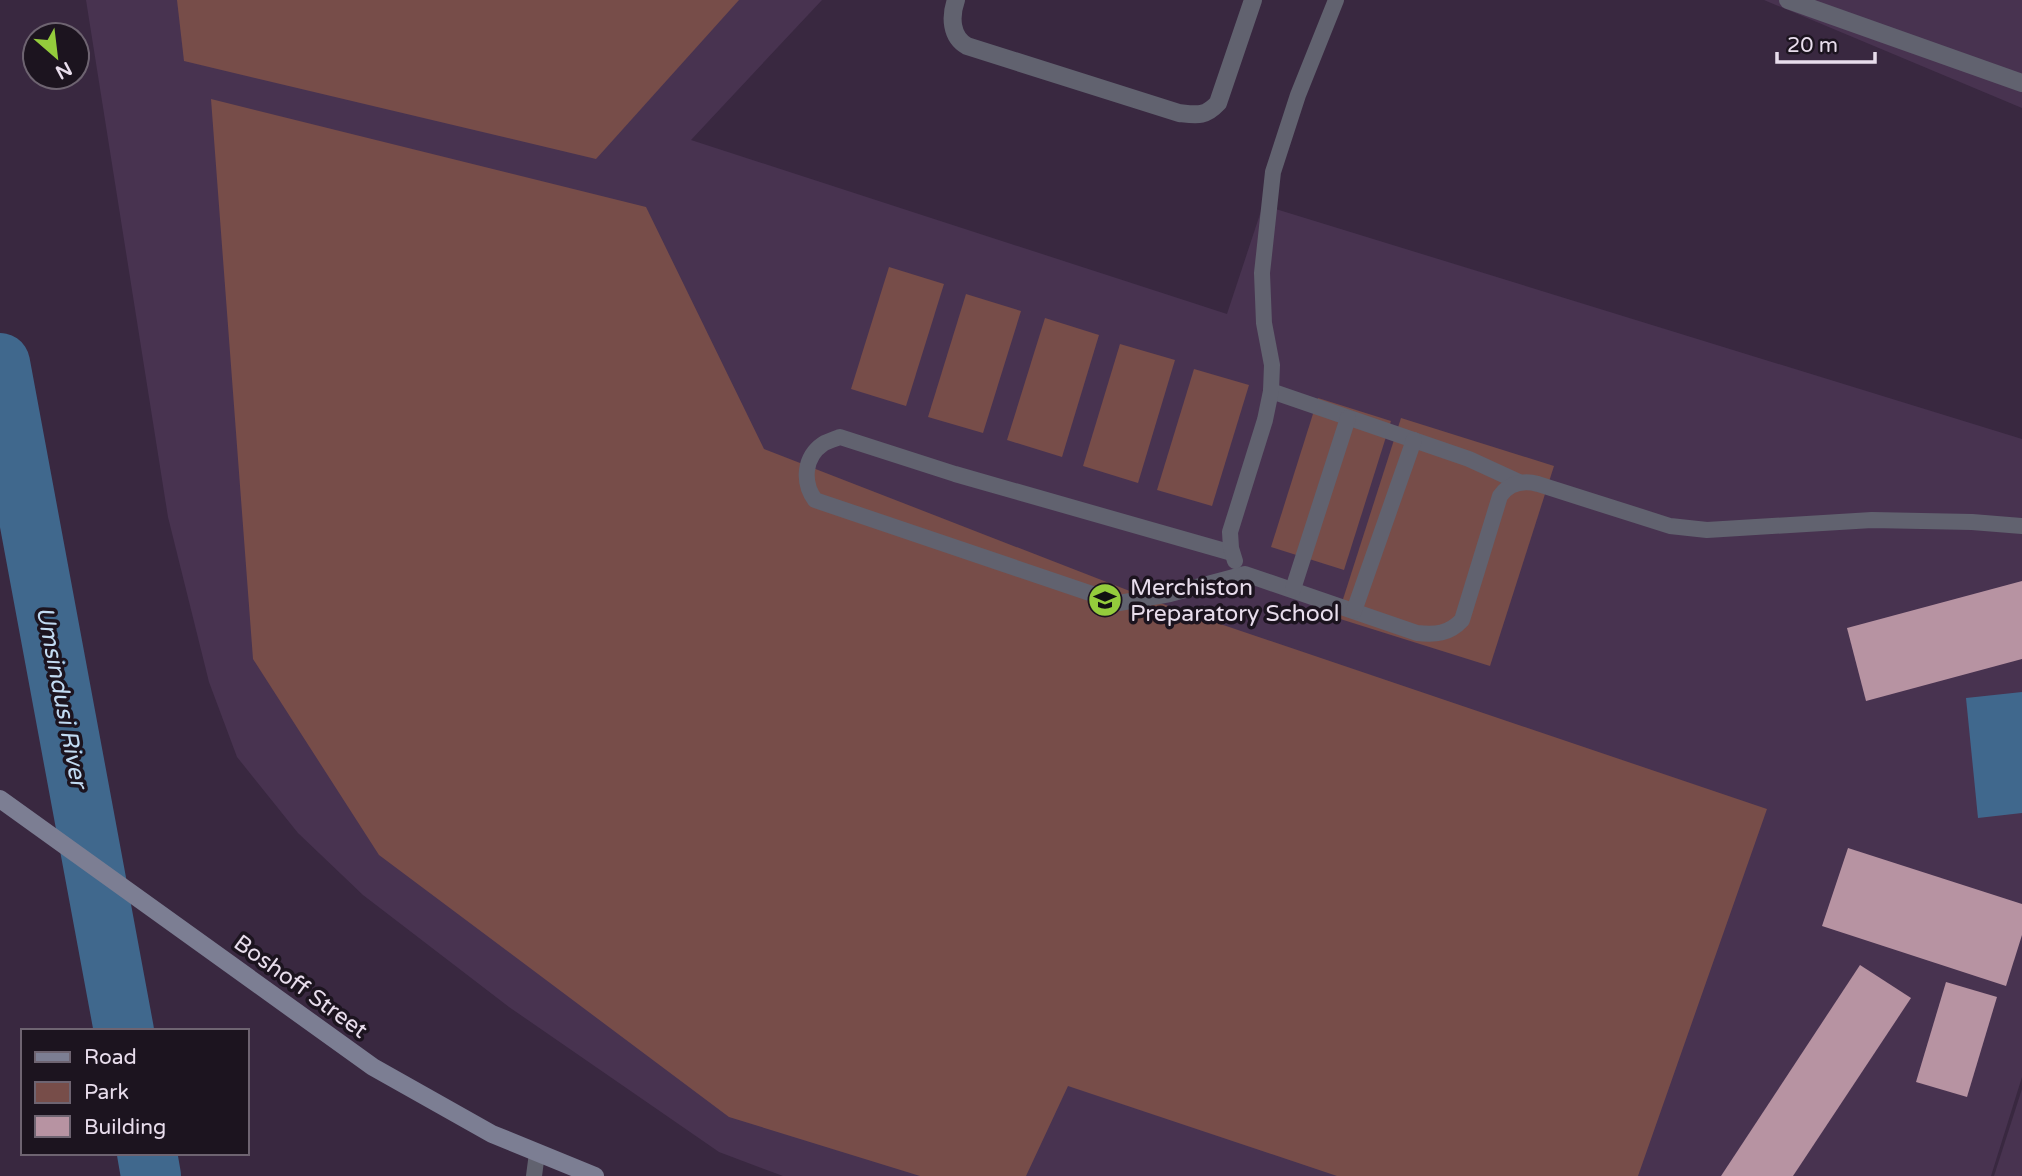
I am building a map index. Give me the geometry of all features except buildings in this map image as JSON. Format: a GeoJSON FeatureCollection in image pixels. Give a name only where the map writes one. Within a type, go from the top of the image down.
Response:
{"type":"FeatureCollection","features":[{"type":"Feature","properties":{"kind":"main road","name":"Boshoff Street"},"geometry":{"type":"LineString","coordinates":[[0,799],[373,1067],[492,1134],[595,1176]]}},
{"type":"Feature","properties":{"kind":"street"},"geometry":{"type":"LineString","coordinates":[[956,0],[954,32],[959,42],[967,46],[1179,113],[1198,115],[1210,112],[1218,103],[1253,0]]}},
{"type":"Feature","properties":{"kind":"street"},"geometry":{"type":"LineString","coordinates":[[1788,0],[2022,83]]}},
{"type":"Feature","properties":{"kind":"lane"},"geometry":{"type":"LineString","coordinates":[[1245,574],[1231,553],[1230,532],[1265,420],[1271,391],[1272,365],[1264,323],[1262,273],[1273,172],[1298,95],[1336,0]]}},
{"type":"Feature","properties":{"kind":"lane"},"geometry":{"type":"LineString","coordinates":[[1271,391],[1468,459],[1519,482],[1538,484],[1670,526],[1707,530],[1872,520],[2022,526]]}},
{"type":"Feature","properties":{"kind":"lane"},"geometry":{"type":"LineString","coordinates":[[1293,589],[1348,418]]}},
{"type":"Feature","properties":{"kind":"lane"},"geometry":{"type":"LineString","coordinates":[[1231,553],[954,474],[840,437],[823,444],[811,457],[805,479],[815,500],[1119,603],[1170,594],[1245,574],[1417,633],[1431,635],[1455,627],[1462,620],[1500,496],[1505,489],[1519,482]]}},
{"type":"Feature","properties":{"kind":"lane"},"geometry":{"type":"LineString","coordinates":[[1354,611],[1414,440]]}},
{"type":"Feature","properties":{"kind":"lane"},"geometry":{"type":"LineString","coordinates":[[534,1176],[537,1153]]}},
{"type":"Feature","properties":{"kind":"shaded area","name":"Merchiston Preparatory School"},"geometry":{"type":"Polygon","coordinates":[[[86,0],[822,0],[691,140],[1227,314],[1263,205],[2022,439],[2022,1077],[1991,1176],[783,1176],[719,1152],[509,1007],[363,895],[298,833],[237,757],[209,682],[168,517],[86,0]]]}},
{"type":"Feature","properties":{"kind":"shaded area"},"geometry":{"type":"Polygon","coordinates":[[[1764,0],[2022,0],[2022,108],[1764,0]]]}},
{"type":"Feature","properties":{"kind":"shaded area"},"geometry":{"type":"Polygon","coordinates":[[[2022,1089],[2022,1176],[1994,1176],[2022,1089]]]}},
{"type":"Feature","properties":{"kind":"green space"},"geometry":{"type":"Polygon","coordinates":[[[177,0],[739,0],[596,159],[184,61],[177,0]]]}},
{"type":"Feature","properties":{"kind":"green space"},"geometry":{"type":"Polygon","coordinates":[[[211,99],[646,207],[764,449],[1176,609],[1767,809],[1638,1176],[1337,1176],[1068,1086],[1026,1176],[920,1176],[729,1117],[379,855],[253,659],[211,99]]]}},
{"type":"Feature","properties":{"kind":"green space"},"geometry":{"type":"Polygon","coordinates":[[[889,267],[944,284],[906,406],[851,389],[889,267]]]}},
{"type":"Feature","properties":{"kind":"green space"},"geometry":{"type":"Polygon","coordinates":[[[966,294],[1021,311],[983,433],[928,417],[966,294]]]}},
{"type":"Feature","properties":{"kind":"green space"},"geometry":{"type":"Polygon","coordinates":[[[1045,318],[1099,335],[1062,457],[1007,440],[1045,318]]]}},
{"type":"Feature","properties":{"kind":"green space"},"geometry":{"type":"Polygon","coordinates":[[[1120,344],[1175,360],[1138,483],[1083,466],[1120,344]]]}},
{"type":"Feature","properties":{"kind":"green space"},"geometry":{"type":"Polygon","coordinates":[[[1194,369],[1249,385],[1212,506],[1157,490],[1194,369]]]}},
{"type":"Feature","properties":{"kind":"green space"},"geometry":{"type":"Polygon","coordinates":[[[1318,398],[1391,421],[1344,570],[1271,547],[1318,398]]]}},
{"type":"Feature","properties":{"kind":"green space"},"geometry":{"type":"Polygon","coordinates":[[[1401,418],[1554,466],[1490,666],[1337,618],[1401,418]]]}},
{"type":"Feature","properties":{"kind":"water"},"geometry":{"type":"Polygon","coordinates":[[[2022,692],[2022,813],[1978,818],[1966,698],[2022,692]]]}},
{"type":"Feature","properties":{"kind":"waterway","name":"Umsindusi River"},"geometry":{"type":"LineString","coordinates":[[0,363],[124,1029]]}},
{"type":"Feature","properties":{"kind":"waterway","name":"Umsindusi River"},"geometry":{"type":"LineString","coordinates":[[147,1155],[151,1176]]}},
{"type":"Feature","properties":{"kind":"place","name":"Merchiston Preparatory School"},"geometry":{"type":"Point","coordinates":[1105,600]}}]}
